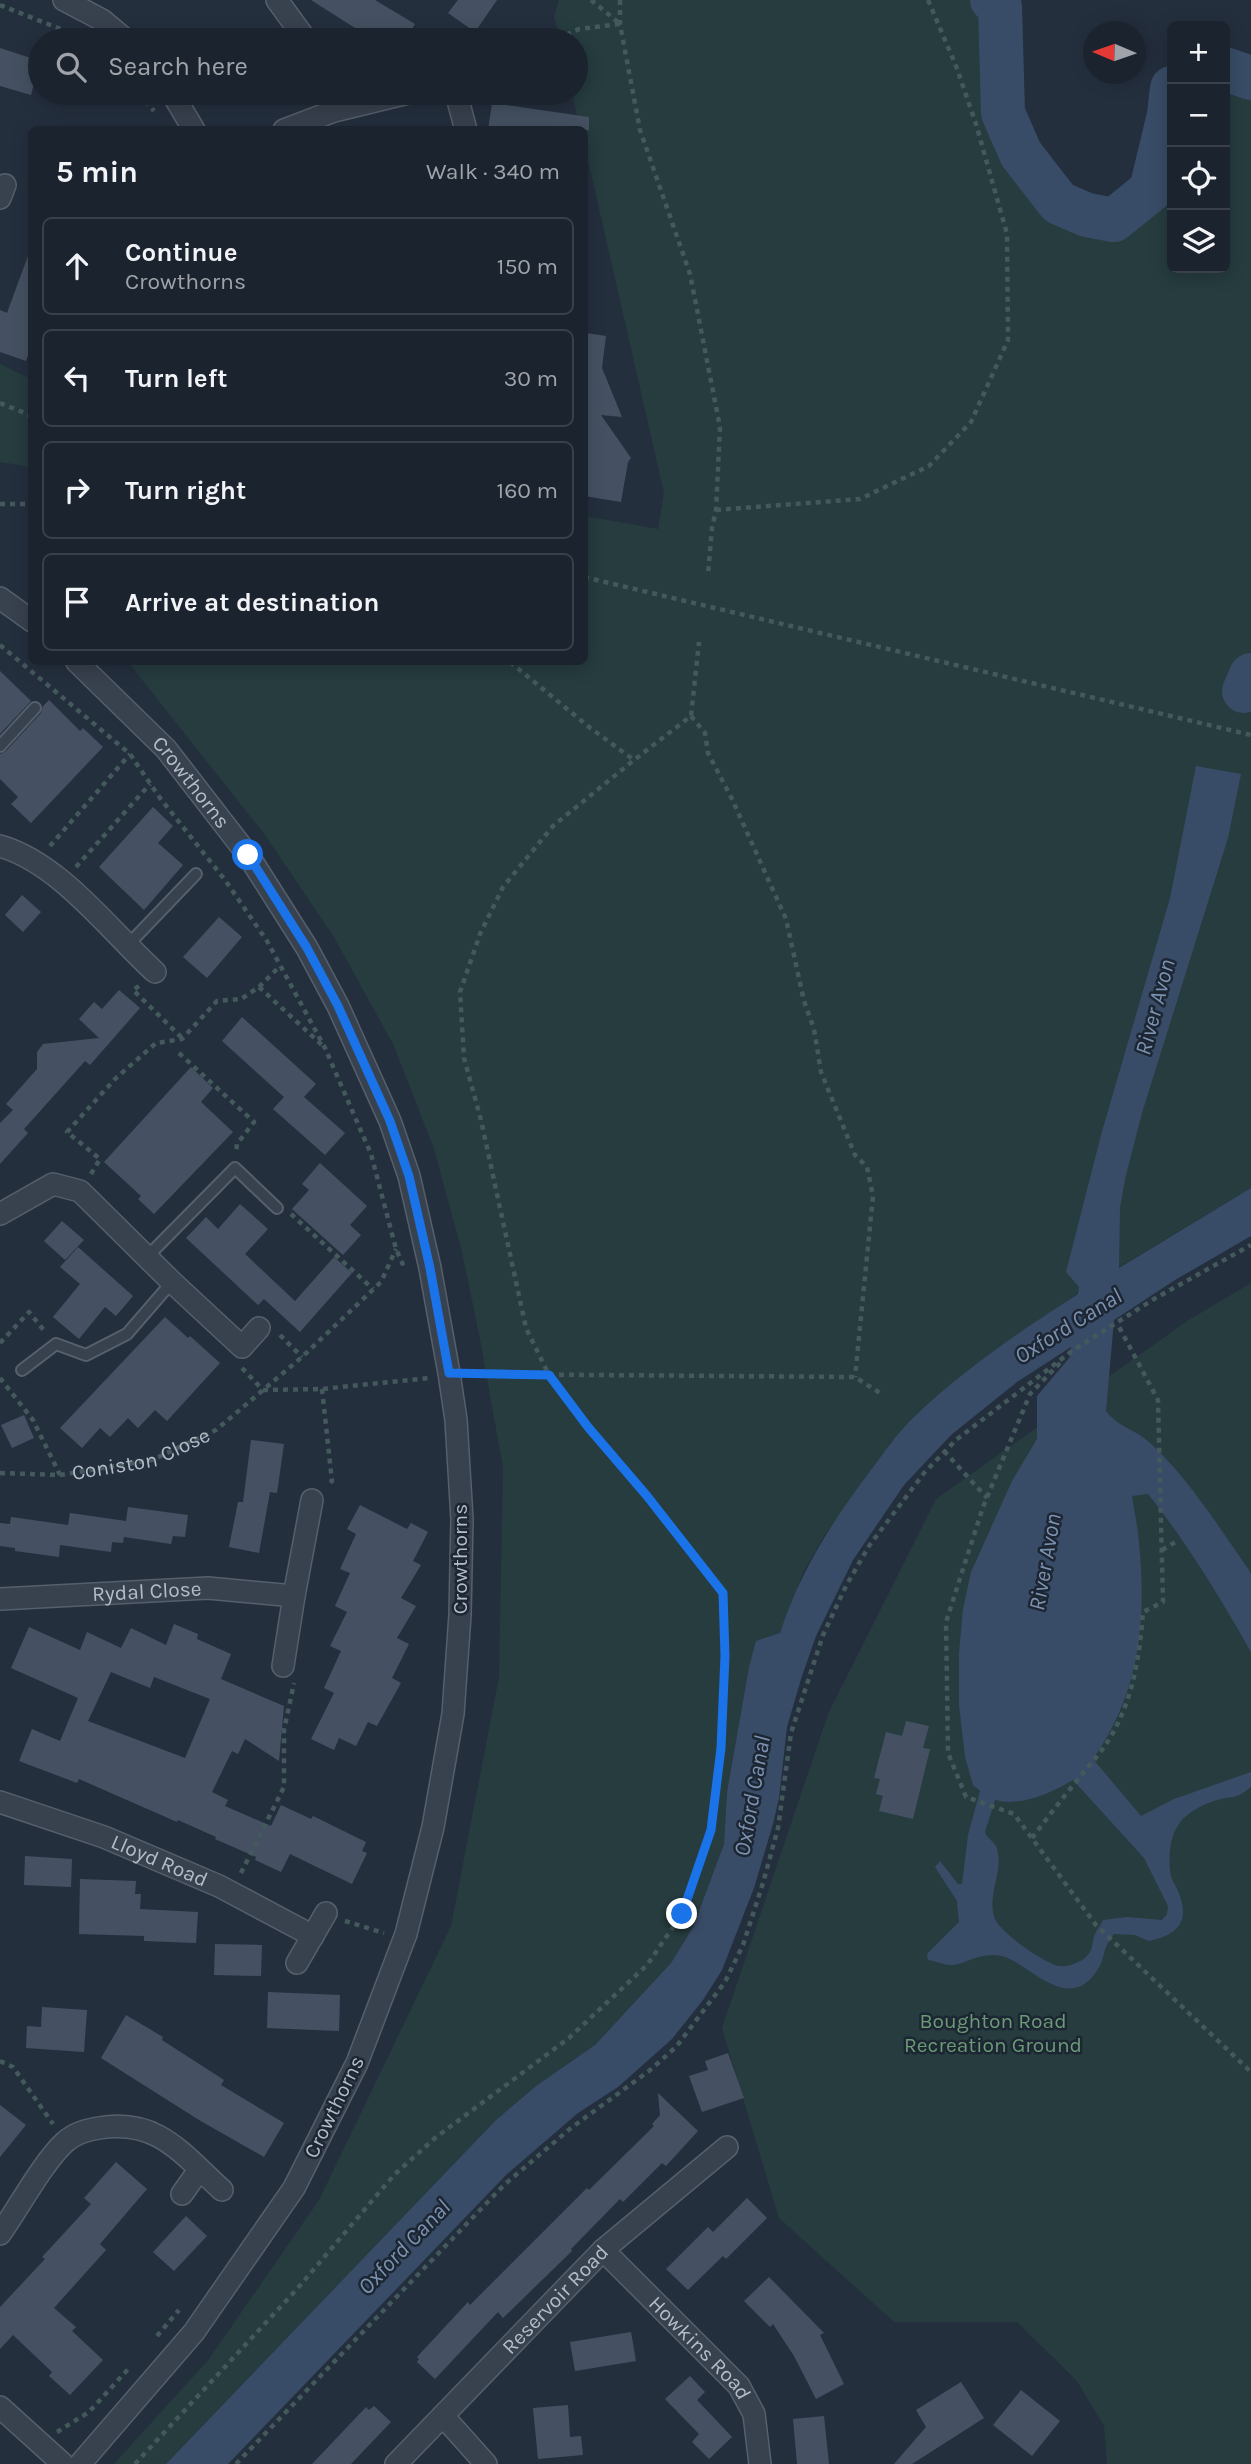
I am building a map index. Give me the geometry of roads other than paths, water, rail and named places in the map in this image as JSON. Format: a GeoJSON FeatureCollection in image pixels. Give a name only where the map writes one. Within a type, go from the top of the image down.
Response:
{"type":"FeatureCollection","features":[{"type":"Feature","properties":{"kind":"street"},"geometry":{"type":"LineString","coordinates":[[64,0],[112,28]]}},
{"type":"Feature","properties":{"kind":"street"},"geometry":{"type":"LineString","coordinates":[[277,0],[297,28]]}},
{"type":"Feature","properties":{"kind":"street"},"geometry":{"type":"LineString","coordinates":[[179,105],[192,126]]}},
{"type":"Feature","properties":{"kind":"street"},"geometry":{"type":"LineString","coordinates":[[291,126],[326,105]]}},
{"type":"Feature","properties":{"kind":"street"},"geometry":{"type":"LineString","coordinates":[[459,105],[465,126]]}},
{"type":"Feature","properties":{"kind":"street"},"geometry":{"type":"LineString","coordinates":[[0,598],[28,618]]}},
{"type":"Feature","properties":{"kind":"street","name":"Crowthorns"},"geometry":{"type":"LineString","coordinates":[[80,665],[166,749],[248,855],[307,948],[338,1006],[390,1121],[409,1176],[430,1268],[440,1376],[456,1420],[462,1520],[460,1615],[453,1714],[433,1827],[406,1934],[357,2063],[295,2188],[194,2332],[80,2464]]}},
{"type":"Feature","properties":{"kind":"street"},"geometry":{"type":"LineString","coordinates":[[0,846],[37,862],[63,881],[155,972]]}},
{"type":"Feature","properties":{"kind":"street"},"geometry":{"type":"LineString","coordinates":[[0,1214],[53,1184],[80,1191],[242,1347],[259,1328]]}},
{"type":"Feature","properties":{"kind":"street"},"geometry":{"type":"LineString","coordinates":[[283,1666],[312,1500]]}},
{"type":"Feature","properties":{"kind":"street","name":"Rydal Close"},"geometry":{"type":"LineString","coordinates":[[0,1599],[208,1588],[295,1596]]}},
{"type":"Feature","properties":{"kind":"street","name":"Lloyd Road"},"geometry":{"type":"LineString","coordinates":[[0,1802],[104,1838],[219,1886],[313,1936]]}},
{"type":"Feature","properties":{"kind":"street"},"geometry":{"type":"LineString","coordinates":[[297,1963],[325,1914]]}},
{"type":"Feature","properties":{"kind":"street"},"geometry":{"type":"LineString","coordinates":[[0,2235],[54,2153],[76,2134],[92,2129],[114,2126],[145,2128],[170,2144],[222,2190]]}},
{"type":"Feature","properties":{"kind":"street","name":"Reservoir Road"},"geometry":{"type":"LineString","coordinates":[[396,2464],[603,2250],[727,2147]]}},
{"type":"Feature","properties":{"kind":"street"},"geometry":{"type":"LineString","coordinates":[[182,2194],[199,2170]]}},
{"type":"Feature","properties":{"kind":"street","name":"Howkins Road"},"geometry":{"type":"LineString","coordinates":[[603,2250],[739,2386],[754,2414],[760,2464]]}},
{"type":"Feature","properties":{"kind":"street"},"geometry":{"type":"LineString","coordinates":[[0,2406],[63,2464]]}},
{"type":"Feature","properties":{"kind":"street"},"geometry":{"type":"LineString","coordinates":[[443,2416],[486,2464]]}},
{"type":"Feature","properties":{"kind":"lane"},"geometry":{"type":"LineString","coordinates":[[0,746],[35,708]]}},
{"type":"Feature","properties":{"kind":"lane"},"geometry":{"type":"LineString","coordinates":[[127,946],[196,874]]}},
{"type":"Feature","properties":{"kind":"lane"},"geometry":{"type":"LineString","coordinates":[[148,1256],[235,1168],[277,1208]]}},
{"type":"Feature","properties":{"kind":"lane"},"geometry":{"type":"LineString","coordinates":[[22,1370],[56,1344],[86,1355],[127,1334],[172,1282]]}},
{"type":"Feature","properties":{"kind":"water","name":"Oxford Canal"},"geometry":{"type":"Polygon","coordinates":[[[1196,766],[1241,774],[1228,838],[1142,1113],[1125,1179],[1120,1208],[1119,1268],[1251,1188],[1251,1236],[1175,1280],[1114,1320],[1106,1411],[1116,1421],[1149,1442],[1177,1471],[1215,1520],[1251,1575],[1251,1652],[1203,1571],[1148,1494],[1132,1496],[1142,1601],[1136,1656],[1121,1709],[1093,1759],[1141,1816],[1174,1799],[1251,1772],[1251,1787],[1237,1796],[1216,1800],[1198,1808],[1187,1815],[1176,1830],[1171,1842],[1170,1864],[1171,1877],[1182,1902],[1183,1911],[1179,1925],[1168,1935],[1149,1941],[1135,1935],[1114,1934],[1093,1976],[1082,1985],[1070,1988],[1058,1987],[1002,1956],[978,1957],[954,1965],[928,1960],[927,1954],[959,1922],[957,1901],[935,1867],[940,1861],[958,1884],[962,1884],[968,1835],[980,1791],[973,1785],[965,1757],[959,1705],[959,1653],[963,1609],[971,1572],[1012,1481],[1037,1439],[1037,1396],[1070,1357],[1071,1347],[1017,1382],[951,1435],[904,1485],[853,1560],[816,1636],[801,1679],[787,1727],[779,1798],[754,1888],[722,1970],[703,2000],[672,2039],[618,2087],[578,2113],[507,2174],[228,2464],[166,2464],[496,2120],[536,2086],[595,2045],[671,1963],[693,1927],[724,1844],[727,1792],[756,1641],[780,1633],[806,1570],[829,1530],[854,1492],[908,1423],[973,1366],[1078,1294],[1079,1287],[1066,1272],[1101,1135],[1170,898],[1196,766]],[[1073,1780],[1046,1794],[1025,1800],[995,1800],[985,1832],[996,1846],[999,1858],[992,1902],[995,1919],[1005,1932],[1024,1947],[1059,1966],[1073,1964],[1088,1955],[1103,1920],[1127,1917],[1162,1920],[1167,1914],[1168,1906],[1144,1858],[1073,1780]]]}},
{"type":"Feature","properties":{"kind":"waterway","name":"River Avon"},"geometry":{"type":"LineString","coordinates":[[992,0],[1000,7],[1003,113],[1021,154],[1059,203],[1087,215],[1114,220],[1151,190],[1167,123]]}},
{"type":"Feature","properties":{"kind":"waterway","name":"River Avon"},"geometry":{"type":"LineString","coordinates":[[1230,71],[1251,78]]}},
{"type":"Feature","properties":{"kind":"waterway","name":"River Avon"},"geometry":{"type":"LineString","coordinates":[[1244,691],[1251,675]]}},
{"type":"Feature","properties":{"kind":"park label","name":"Boughton Road Recreation Ground"},"geometry":{"type":"Point","coordinates":[993,2033]}}]}
